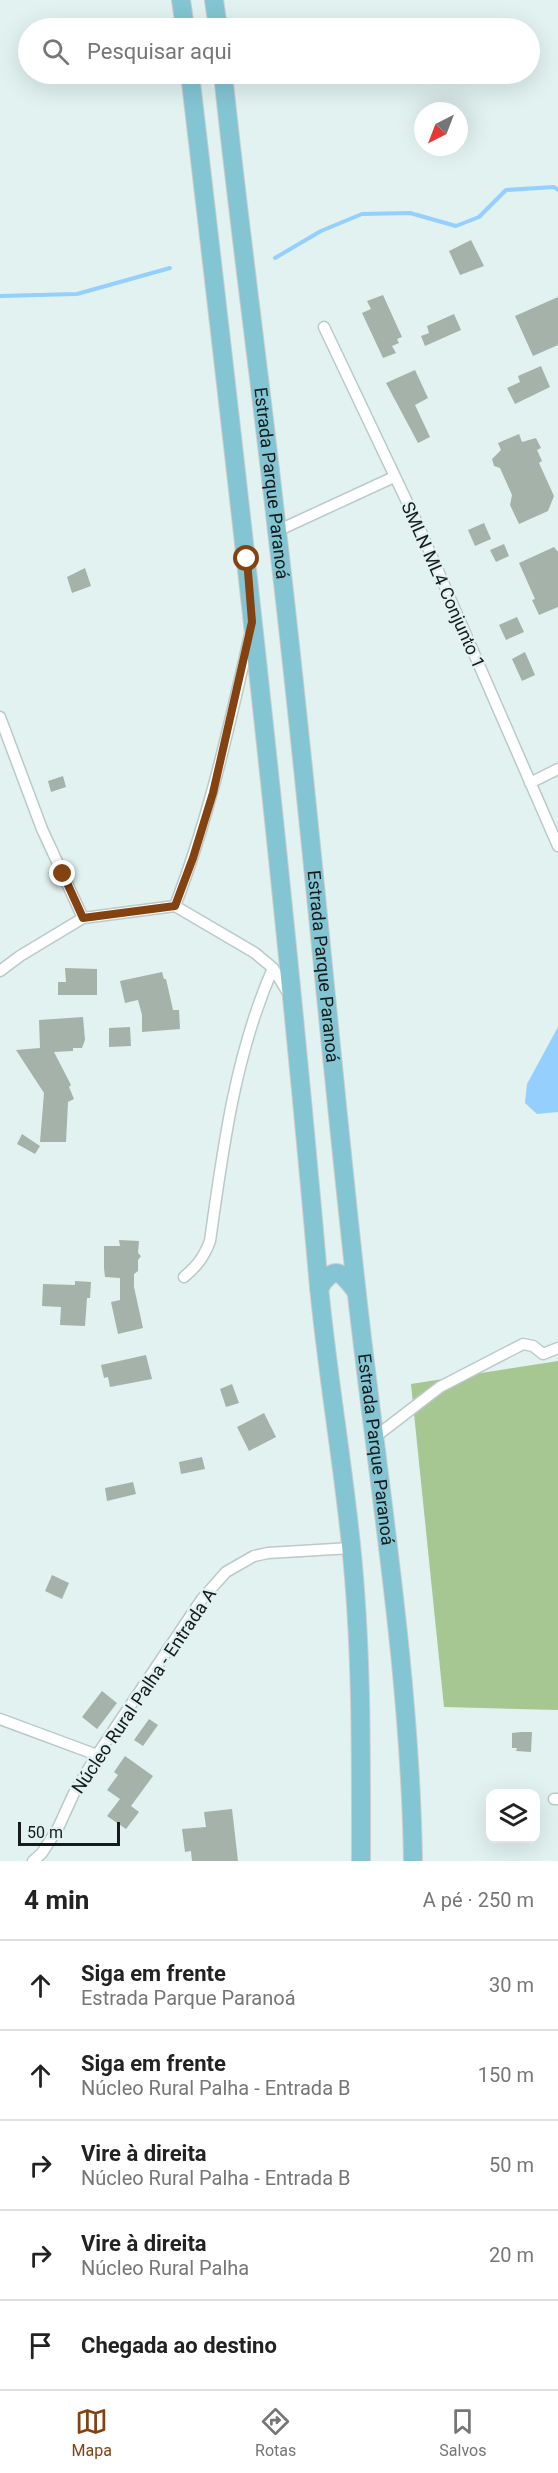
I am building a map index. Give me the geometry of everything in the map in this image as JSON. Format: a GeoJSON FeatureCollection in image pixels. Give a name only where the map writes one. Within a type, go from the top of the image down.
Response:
{"type":"FeatureCollection","features":[{"type":"Feature","properties":{"kind":"main road"},"geometry":{"type":"LineString","coordinates":[[181,0],[184,18]]}},
{"type":"Feature","properties":{"kind":"main road"},"geometry":{"type":"LineString","coordinates":[[214,0],[217,18]]}},
{"type":"Feature","properties":{"kind":"main road","name":"Estrada Parque Paranoá"},"geometry":{"type":"LineString","coordinates":[[191,84],[294,1004],[319,1288],[351,1548],[361,1720],[361,1861]]}},
{"type":"Feature","properties":{"kind":"main road","name":"Estrada Parque Paranoá"},"geometry":{"type":"LineString","coordinates":[[224,84],[240,237],[278,531],[356,1292],[405,1700],[413,1861]]}},
{"type":"Feature","properties":{"kind":"main road"},"geometry":{"type":"LineString","coordinates":[[319,1288],[329,1275],[336,1273],[343,1275],[356,1292]]}},
{"type":"Feature","properties":{"kind":"street","name":"SMLN ML4 Conjunto 1"},"geometry":{"type":"LineString","coordinates":[[324,327],[418,525],[558,846]]}},
{"type":"Feature","properties":{"kind":"street"},"geometry":{"type":"LineString","coordinates":[[278,531],[394,477]]}},
{"type":"Feature","properties":{"kind":"street"},"geometry":{"type":"LineString","coordinates":[[175,906],[213,793],[252,622]]}},
{"type":"Feature","properties":{"kind":"street"},"geometry":{"type":"LineString","coordinates":[[0,717],[42,829],[83,918]]}},
{"type":"Feature","properties":{"kind":"street"},"geometry":{"type":"LineString","coordinates":[[530,783],[558,769]]}},
{"type":"Feature","properties":{"kind":"street"},"geometry":{"type":"LineString","coordinates":[[0,971],[20,956],[83,918],[175,906],[255,953],[273,968],[294,1004]]}},
{"type":"Feature","properties":{"kind":"street"},"geometry":{"type":"LineString","coordinates":[[184,1277],[205,1256],[210,1241],[225,1134],[244,1047],[273,968]]}},
{"type":"Feature","properties":{"kind":"street"},"geometry":{"type":"LineString","coordinates":[[375,1437],[440,1387],[523,1344],[533,1346],[543,1354],[548,1354],[558,1348]]}},
{"type":"Feature","properties":{"kind":"street","name":"Núcleo Rural Palha - Entrada A"},"geometry":{"type":"LineString","coordinates":[[33,1861],[42,1853],[58,1828],[74,1793],[97,1755],[202,1599],[225,1572],[254,1556],[268,1553],[351,1548]]}},
{"type":"Feature","properties":{"kind":"street"},"geometry":{"type":"LineString","coordinates":[[0,1719],[97,1755]]}},
{"type":"Feature","properties":{"kind":"green space"},"geometry":{"type":"Polygon","coordinates":[[[558,1361],[558,1710],[444,1707],[411,1384],[558,1361]]]}},
{"type":"Feature","properties":{"kind":"water"},"geometry":{"type":"Polygon","coordinates":[[[558,1027],[558,1112],[537,1114],[525,1103],[527,1084],[558,1027]]]}},
{"type":"Feature","properties":{"kind":"building"},"geometry":{"type":"Polygon","coordinates":[[[471,240],[484,266],[460,275],[449,251],[471,240]]]}},
{"type":"Feature","properties":{"kind":"building"},"geometry":{"type":"Polygon","coordinates":[[[383,295],[402,337],[397,339],[399,343],[392,346],[396,353],[383,358],[362,313],[371,309],[367,301],[383,295]]]}},
{"type":"Feature","properties":{"kind":"building"},"geometry":{"type":"Polygon","coordinates":[[[558,297],[558,345],[533,356],[515,316],[558,297]]]}},
{"type":"Feature","properties":{"kind":"building"},"geometry":{"type":"Polygon","coordinates":[[[454,314],[461,330],[425,346],[421,336],[429,333],[427,326],[454,314]]]}},
{"type":"Feature","properties":{"kind":"building"},"geometry":{"type":"Polygon","coordinates":[[[541,366],[550,387],[515,404],[507,388],[520,382],[518,376],[541,366]]]}},
{"type":"Feature","properties":{"kind":"building"},"geometry":{"type":"Polygon","coordinates":[[[415,370],[428,398],[415,405],[430,437],[418,443],[386,383],[415,370]]]}},
{"type":"Feature","properties":{"kind":"building"},"geometry":{"type":"Polygon","coordinates":[[[519,434],[522,442],[536,438],[541,448],[537,450],[542,461],[539,463],[554,496],[548,511],[519,524],[510,505],[512,495],[500,468],[494,466],[492,459],[501,450],[498,443],[519,434]]]}},
{"type":"Feature","properties":{"kind":"building"},"geometry":{"type":"Polygon","coordinates":[[[484,523],[491,539],[475,546],[468,530],[484,523]]]}},
{"type":"Feature","properties":{"kind":"building"},"geometry":{"type":"Polygon","coordinates":[[[504,544],[509,556],[496,562],[490,550],[504,544]]]}},
{"type":"Feature","properties":{"kind":"building"},"geometry":{"type":"Polygon","coordinates":[[[554,547],[558,552],[558,607],[539,615],[532,600],[535,599],[519,563],[554,547]]]}},
{"type":"Feature","properties":{"kind":"building"},"geometry":{"type":"Polygon","coordinates":[[[85,568],[91,586],[72,593],[67,577],[85,568]]]}},
{"type":"Feature","properties":{"kind":"building"},"geometry":{"type":"Polygon","coordinates":[[[517,617],[524,632],[506,640],[499,625],[517,617]]]}},
{"type":"Feature","properties":{"kind":"building"},"geometry":{"type":"Polygon","coordinates":[[[525,652],[535,675],[522,681],[512,659],[525,652]]]}},
{"type":"Feature","properties":{"kind":"building"},"geometry":{"type":"Polygon","coordinates":[[[63,776],[66,787],[51,792],[48,781],[63,776]]]}},
{"type":"Feature","properties":{"kind":"building"},"geometry":{"type":"Polygon","coordinates":[[[65,968],[97,969],[97,995],[58,995],[58,982],[66,982],[65,968]]]}},
{"type":"Feature","properties":{"kind":"building"},"geometry":{"type":"Polygon","coordinates":[[[162,972],[166,979],[173,1010],[179,1010],[180,1029],[142,1032],[142,1015],[138,1000],[125,1003],[120,981],[162,972]]]}},
{"type":"Feature","properties":{"kind":"building"},"geometry":{"type":"Polygon","coordinates":[[[83,1017],[85,1040],[82,1048],[54,1052],[71,1085],[69,1087],[74,1099],[68,1102],[66,1142],[40,1142],[44,1093],[16,1050],[40,1048],[39,1020],[83,1017]]]}},
{"type":"Feature","properties":{"kind":"building"},"geometry":{"type":"Polygon","coordinates":[[[130,1027],[131,1046],[109,1047],[109,1028],[130,1027]]]}},
{"type":"Feature","properties":{"kind":"building"},"geometry":{"type":"Polygon","coordinates":[[[22,1134],[40,1146],[35,1154],[17,1144],[22,1134]]]}},
{"type":"Feature","properties":{"kind":"building"},"geometry":{"type":"Polygon","coordinates":[[[119,1240],[139,1241],[138,1253],[141,1256],[138,1260],[138,1271],[134,1274],[134,1287],[143,1328],[118,1334],[111,1302],[120,1300],[120,1278],[105,1277],[104,1246],[120,1246],[119,1240]]]}},
{"type":"Feature","properties":{"kind":"building"},"geometry":{"type":"Polygon","coordinates":[[[75,1281],[91,1282],[90,1298],[87,1298],[85,1326],[60,1325],[61,1307],[42,1306],[43,1284],[75,1285],[75,1281]]]}},
{"type":"Feature","properties":{"kind":"building"},"geometry":{"type":"Polygon","coordinates":[[[146,1355],[152,1379],[110,1387],[108,1377],[104,1378],[101,1365],[146,1355]]]}},
{"type":"Feature","properties":{"kind":"building"},"geometry":{"type":"Polygon","coordinates":[[[232,1384],[239,1403],[226,1407],[220,1389],[232,1384]]]}},
{"type":"Feature","properties":{"kind":"building"},"geometry":{"type":"Polygon","coordinates":[[[264,1413],[276,1437],[249,1451],[237,1427],[264,1413]]]}},
{"type":"Feature","properties":{"kind":"building"},"geometry":{"type":"Polygon","coordinates":[[[202,1457],[205,1469],[181,1474],[179,1462],[202,1457]]]}},
{"type":"Feature","properties":{"kind":"building"},"geometry":{"type":"Polygon","coordinates":[[[133,1482],[136,1494],[107,1501],[105,1488],[133,1482]]]}},
{"type":"Feature","properties":{"kind":"building"},"geometry":{"type":"Polygon","coordinates":[[[52,1575],[69,1583],[62,1599],[45,1591],[52,1575]]]}},
{"type":"Feature","properties":{"kind":"building"},"geometry":{"type":"Polygon","coordinates":[[[102,1691],[117,1703],[97,1729],[82,1717],[102,1691]]]}},
{"type":"Feature","properties":{"kind":"building"},"geometry":{"type":"Polygon","coordinates":[[[149,1719],[158,1725],[143,1746],[134,1740],[149,1719]]]}},
{"type":"Feature","properties":{"kind":"building"},"geometry":{"type":"Polygon","coordinates":[[[532,1732],[531,1752],[516,1751],[517,1748],[512,1748],[512,1733],[532,1732]]]}},
{"type":"Feature","properties":{"kind":"building"},"geometry":{"type":"Polygon","coordinates":[[[125,1756],[153,1776],[131,1806],[139,1812],[126,1829],[107,1816],[120,1799],[107,1790],[118,1775],[114,1772],[125,1756]]]}},
{"type":"Feature","properties":{"kind":"building"},"geometry":{"type":"Polygon","coordinates":[[[232,1809],[238,1861],[192,1861],[191,1851],[185,1852],[182,1829],[206,1827],[204,1812],[232,1809]]]}},
{"type":"Feature","properties":{"kind":"waterway"},"geometry":{"type":"LineString","coordinates":[[275,258],[321,231],[362,214],[410,213],[456,226],[479,217],[506,190],[554,187],[558,190]]}},
{"type":"Feature","properties":{"kind":"waterway"},"geometry":{"type":"LineString","coordinates":[[0,296],[77,294],[170,268]]}},
{"type":"Feature","properties":{"kind":"route"},"geometry":{"type":"LineString","coordinates":[[63,874],[83,918],[175,906],[213,793],[252,622],[247,559]]}}]}
